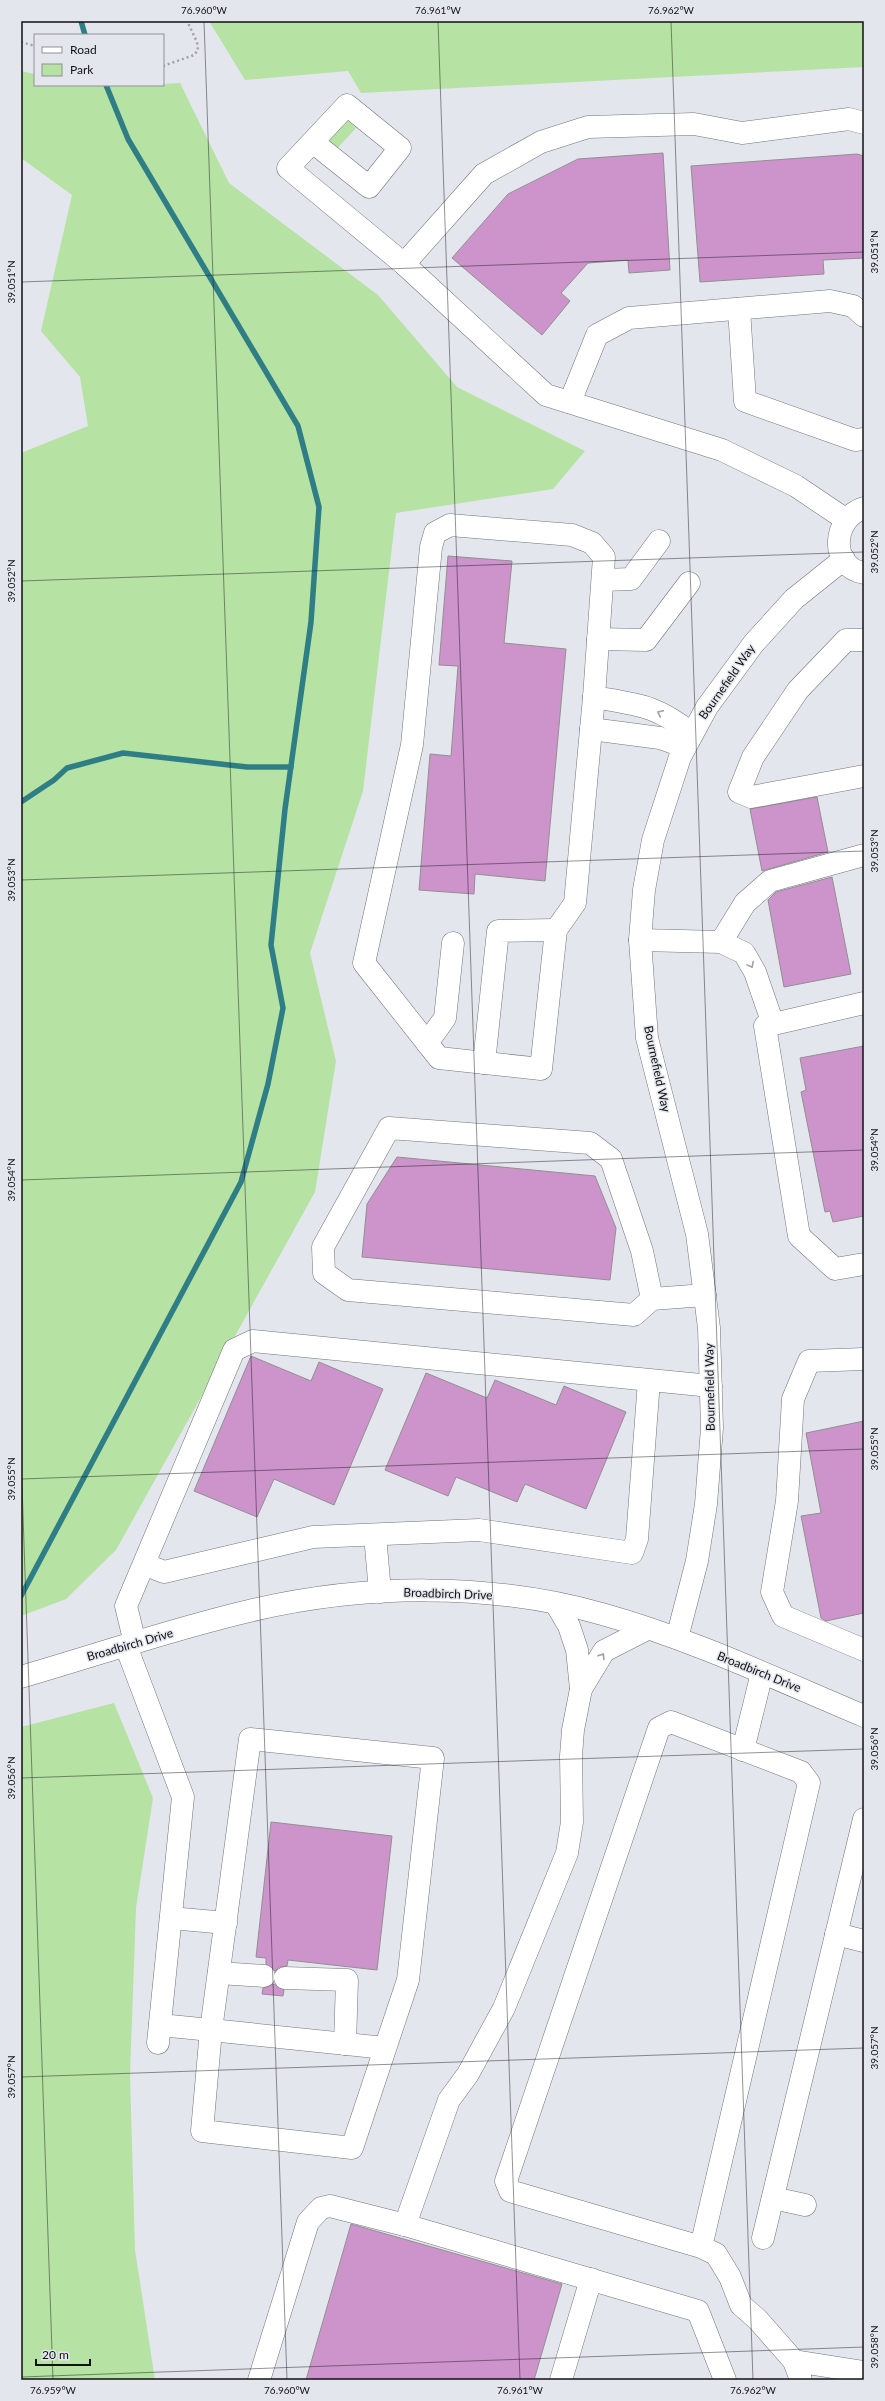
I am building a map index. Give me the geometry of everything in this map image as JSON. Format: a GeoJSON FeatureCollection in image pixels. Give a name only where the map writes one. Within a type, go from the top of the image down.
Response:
{"type":"FeatureCollection","features":[{"type":"Feature","properties":{"kind":"street"},"geometry":{"type":"LineString","coordinates":[[404,264],[484,174],[541,142],[588,127],[694,124],[742,133],[848,119],[864,123]]}},
{"type":"Feature","properties":{"kind":"street"},"geometry":{"type":"LineString","coordinates":[[314,143],[288,168],[404,264],[546,395],[722,450],[796,486],[846,519]]}},
{"type":"Feature","properties":{"kind":"street"},"geometry":{"type":"LineString","coordinates":[[570,402],[597,335],[629,318],[830,301],[852,306],[864,316]]}},
{"type":"Feature","properties":{"kind":"street"},"geometry":{"type":"LineString","coordinates":[[739,309],[746,401],[855,440],[864,439]]}},
{"type":"Feature","properties":{"kind":"street"},"geometry":{"type":"LineString","coordinates":[[864,508],[853,512],[846,519],[838,539],[839,550],[844,560],[851,567],[864,573]]}},
{"type":"Feature","properties":{"kind":"street"},"geometry":{"type":"LineString","coordinates":[[450,525],[572,535],[592,543],[604,557],[598,639],[575,903],[556,930],[541,1069],[439,1058],[364,964],[412,745],[431,547],[435,533],[450,525]]}},
{"type":"Feature","properties":{"kind":"street"},"geometry":{"type":"LineString","coordinates":[[603,580],[631,579],[659,541]]}},
{"type":"Feature","properties":{"kind":"street","name":"Bournefield Way"},"geometry":{"type":"LineString","coordinates":[[677,1638],[697,1561],[706,1504],[712,1428],[709,1328],[697,1234],[647,1038],[640,940],[644,890],[652,840],[680,757],[707,707],[754,642],[794,599],[844,560]]}},
{"type":"Feature","properties":{"kind":"street"},"geometry":{"type":"LineString","coordinates":[[598,639],[646,640],[689,583]]}},
{"type":"Feature","properties":{"kind":"street"},"geometry":{"type":"LineString","coordinates":[[864,640],[846,640],[798,690],[753,757],[739,792],[751,797],[864,776]]}},
{"type":"Feature","properties":{"kind":"street"},"geometry":{"type":"LineString","coordinates":[[594,697],[646,706],[671,718],[689,741]]}},
{"type":"Feature","properties":{"kind":"street"},"geometry":{"type":"LineString","coordinates":[[591,729],[689,741]]}},
{"type":"Feature","properties":{"kind":"street"},"geometry":{"type":"LineString","coordinates":[[721,942],[745,904],[770,881],[864,855]]}},
{"type":"Feature","properties":{"kind":"street"},"geometry":{"type":"LineString","coordinates":[[484,1063],[498,931],[556,930]]}},
{"type":"Feature","properties":{"kind":"street"},"geometry":{"type":"LineString","coordinates":[[640,940],[721,942],[744,953],[755,972],[773,1024]]}},
{"type":"Feature","properties":{"kind":"street"},"geometry":{"type":"LineString","coordinates":[[427,1043],[446,1018],[453,943]]}},
{"type":"Feature","properties":{"kind":"street"},"geometry":{"type":"LineString","coordinates":[[864,1003],[765,1026],[799,1236],[835,1269],[864,1264]]}},
{"type":"Feature","properties":{"kind":"street"},"geometry":{"type":"LineString","coordinates":[[652,1299],[642,1251],[611,1159],[590,1143],[389,1128],[323,1247],[324,1272],[348,1290],[634,1315],[652,1299],[705,1294]]}},
{"type":"Feature","properties":{"kind":"street"},"geometry":{"type":"LineString","coordinates":[[385,2048],[211,2030],[159,2034],[183,1797],[131,1645],[126,1606],[234,1350],[253,1341],[711,1386]]}},
{"type":"Feature","properties":{"kind":"street"},"geometry":{"type":"LineString","coordinates":[[864,1359],[809,1361],[793,1399],[787,1501],[772,1592],[783,1616],[864,1650]]}},
{"type":"Feature","properties":{"kind":"street"},"geometry":{"type":"LineString","coordinates":[[144,1564],[164,1572],[313,1537],[479,1530],[632,1553],[637,1539],[649,1380]]}},
{"type":"Feature","properties":{"kind":"street"},"geometry":{"type":"LineString","coordinates":[[375,1535],[380,1592]]}},
{"type":"Feature","properties":{"kind":"street","name":"Broadbirch Drive"},"geometry":{"type":"LineString","coordinates":[[21,1677],[249,1611],[344,1594],[380,1592],[470,1592],[556,1604],[601,1614],[677,1638],[864,1716]]}},
{"type":"Feature","properties":{"kind":"street"},"geometry":{"type":"LineString","coordinates":[[405,2225],[449,2100],[468,2074],[504,2008],[567,1853],[572,1822],[571,1756],[573,1730],[581,1689],[577,1650],[569,1626],[556,1604]]}},
{"type":"Feature","properties":{"kind":"street"},"geometry":{"type":"LineString","coordinates":[[581,1689],[604,1652],[647,1629]]}},
{"type":"Feature","properties":{"kind":"street"},"geometry":{"type":"LineString","coordinates":[[743,1750],[762,1674]]}},
{"type":"Feature","properties":{"kind":"street"},"geometry":{"type":"LineString","coordinates":[[701,2247],[809,1783],[801,1772],[670,1722],[659,1728],[506,2181],[510,2191],[701,2247],[716,2254],[730,2277],[741,2305],[758,2320],[797,2370],[864,2372]]}},
{"type":"Feature","properties":{"kind":"street"},"geometry":{"type":"LineString","coordinates":[[250,1739],[433,1758],[408,1980],[352,2148],[202,2131],[211,2030],[226,1923],[250,1739]]}},
{"type":"Feature","properties":{"kind":"street"},"geometry":{"type":"LineString","coordinates":[[763,2238],[864,1819]]}},
{"type":"Feature","properties":{"kind":"street"},"geometry":{"type":"LineString","coordinates":[[171,1918],[226,1923]]}},
{"type":"Feature","properties":{"kind":"street"},"geometry":{"type":"LineString","coordinates":[[836,1934],[864,1941]]}},
{"type":"Feature","properties":{"kind":"street"},"geometry":{"type":"LineString","coordinates":[[219,1973],[347,1980],[345,2044]]}},
{"type":"Feature","properties":{"kind":"street"},"geometry":{"type":"LineString","coordinates":[[772,2198],[804,2205]]}},
{"type":"Feature","properties":{"kind":"street"},"geometry":{"type":"LineString","coordinates":[[259,2380],[308,2222],[314,2213],[321,2208],[330,2206],[405,2225],[698,2311],[725,2380]]}},
{"type":"Feature","properties":{"kind":"street"},"geometry":{"type":"LineString","coordinates":[[561,2380],[591,2279]]}},
{"type":"Feature","properties":{"kind":"path"},"geometry":{"type":"LineString","coordinates":[[164,66],[194,55],[198,50],[197,42],[187,21]]}},
{"type":"Feature","properties":{"kind":"path"},"geometry":{"type":"LineString","coordinates":[[21,42],[34,46]]}},
{"type":"Feature","properties":{"kind":"green space"},"geometry":{"type":"Polygon","coordinates":[[[209,21],[864,21],[864,67],[361,93],[348,71],[245,80],[209,21]]]}},
{"type":"Feature","properties":{"kind":"green space"},"geometry":{"type":"Polygon","coordinates":[[[21,71],[34,74],[34,86],[164,86],[164,84],[180,83],[229,183],[378,295],[457,387],[585,451],[553,489],[396,513],[363,791],[310,953],[336,1061],[315,1192],[116,1550],[66,1599],[21,1616],[21,453],[88,426],[80,377],[41,331],[72,195],[21,158],[21,71]]]}},
{"type":"Feature","properties":{"kind":"green space"},"geometry":{"type":"Polygon","coordinates":[[[343,116],[356,128],[332,154],[319,144],[343,116]]]}},
{"type":"Feature","properties":{"kind":"green space"},"geometry":{"type":"Polygon","coordinates":[[[114,1703],[153,1798],[136,1908],[130,2075],[135,2250],[155,2380],[21,2380],[21,1727],[114,1703]]]}},
{"type":"Feature","properties":{"kind":"building"},"geometry":{"type":"Polygon","coordinates":[[[663,153],[670,270],[629,273],[628,260],[588,263],[561,293],[570,301],[542,335],[452,258],[508,194],[578,159],[663,153]]]}},
{"type":"Feature","properties":{"kind":"building"},"geometry":{"type":"Polygon","coordinates":[[[857,154],[864,156],[864,258],[823,260],[824,274],[700,282],[691,166],[857,154]]]}},
{"type":"Feature","properties":{"kind":"building"},"geometry":{"type":"Polygon","coordinates":[[[448,556],[512,561],[504,643],[566,649],[545,881],[475,874],[474,894],[419,890],[430,754],[451,756],[458,666],[439,665],[448,556]]]}},
{"type":"Feature","properties":{"kind":"building"},"geometry":{"type":"Polygon","coordinates":[[[817,797],[828,852],[762,871],[750,809],[817,797]]]}},
{"type":"Feature","properties":{"kind":"building"},"geometry":{"type":"Polygon","coordinates":[[[832,877],[851,974],[784,987],[768,900],[776,892],[832,877]]]}},
{"type":"Feature","properties":{"kind":"building"},"geometry":{"type":"Polygon","coordinates":[[[864,1046],[864,1216],[833,1222],[830,1211],[825,1212],[801,1092],[806,1090],[800,1058],[864,1046]]]}},
{"type":"Feature","properties":{"kind":"building"},"geometry":{"type":"Polygon","coordinates":[[[397,1157],[595,1176],[616,1228],[610,1280],[362,1257],[367,1204],[397,1157]]]}},
{"type":"Feature","properties":{"kind":"building"},"geometry":{"type":"Polygon","coordinates":[[[251,1356],[311,1381],[319,1362],[383,1389],[334,1505],[274,1479],[257,1517],[194,1491],[251,1356]]]}},
{"type":"Feature","properties":{"kind":"building"},"geometry":{"type":"Polygon","coordinates":[[[426,1373],[487,1398],[495,1380],[556,1405],[564,1386],[626,1412],[586,1509],[525,1484],[517,1502],[456,1477],[448,1496],[385,1470],[426,1373]]]}},
{"type":"Feature","properties":{"kind":"building"},"geometry":{"type":"Polygon","coordinates":[[[864,1421],[864,1613],[826,1621],[821,1618],[801,1516],[821,1513],[806,1433],[864,1421]]]}},
{"type":"Feature","properties":{"kind":"building"},"geometry":{"type":"Polygon","coordinates":[[[271,1822],[392,1836],[377,1970],[288,1960],[287,1966],[279,1967],[275,1971],[266,1964],[266,1958],[256,1957],[271,1822]]]}},
{"type":"Feature","properties":{"kind":"building"},"geometry":{"type":"Polygon","coordinates":[[[274,1984],[284,1990],[283,1996],[262,1994],[263,1988],[274,1984]]]}},
{"type":"Feature","properties":{"kind":"building"},"geometry":{"type":"Polygon","coordinates":[[[351,2224],[562,2284],[534,2380],[306,2380],[351,2224]]]}},
{"type":"Feature","properties":{"kind":"waterway"},"geometry":{"type":"LineString","coordinates":[[81,21],[85,34]]}},
{"type":"Feature","properties":{"kind":"waterway"},"geometry":{"type":"LineString","coordinates":[[21,1596],[241,1182],[268,1084],[283,1008],[271,945],[285,809],[311,622],[319,507],[298,426],[128,139],[106,86]]}},
{"type":"Feature","properties":{"kind":"waterway"},"geometry":{"type":"LineString","coordinates":[[21,802],[54,780],[67,768],[123,753],[247,767],[291,767]]}}]}
